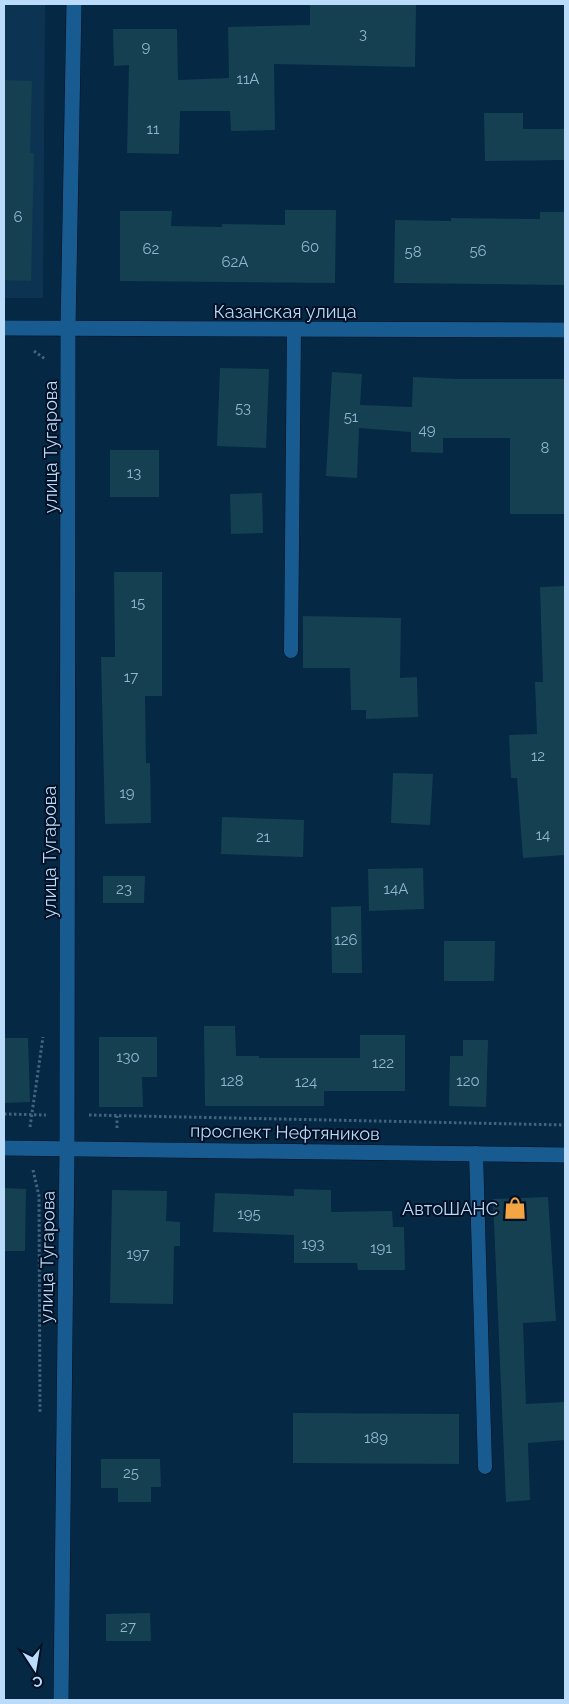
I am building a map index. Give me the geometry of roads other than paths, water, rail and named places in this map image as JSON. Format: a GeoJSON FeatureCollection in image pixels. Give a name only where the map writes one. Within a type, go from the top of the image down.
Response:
{"type":"FeatureCollection","features":[{"type":"Feature","properties":{"kind":"street","name":"улица Тугарова"},"geometry":{"type":"LineString","coordinates":[[60,1700],[67,1149],[68,329],[74,4]]}},
{"type":"Feature","properties":{"kind":"street","name":"Казанская улица"},"geometry":{"type":"LineString","coordinates":[[4,328],[565,330]]}},
{"type":"Feature","properties":{"kind":"street","name":"проспект Нефтяников"},"geometry":{"type":"LineString","coordinates":[[4,1148],[565,1155]]}},
{"type":"Feature","properties":{"kind":"lane"},"geometry":{"type":"LineString","coordinates":[[291,652],[294,330]]}},
{"type":"Feature","properties":{"kind":"lane"},"geometry":{"type":"LineString","coordinates":[[476,1153],[484,1468]]}},
{"type":"Feature","properties":{"kind":"place","name":"АвтоШАНС"},"geometry":{"type":"Point","coordinates":[515,1208]}}]}
